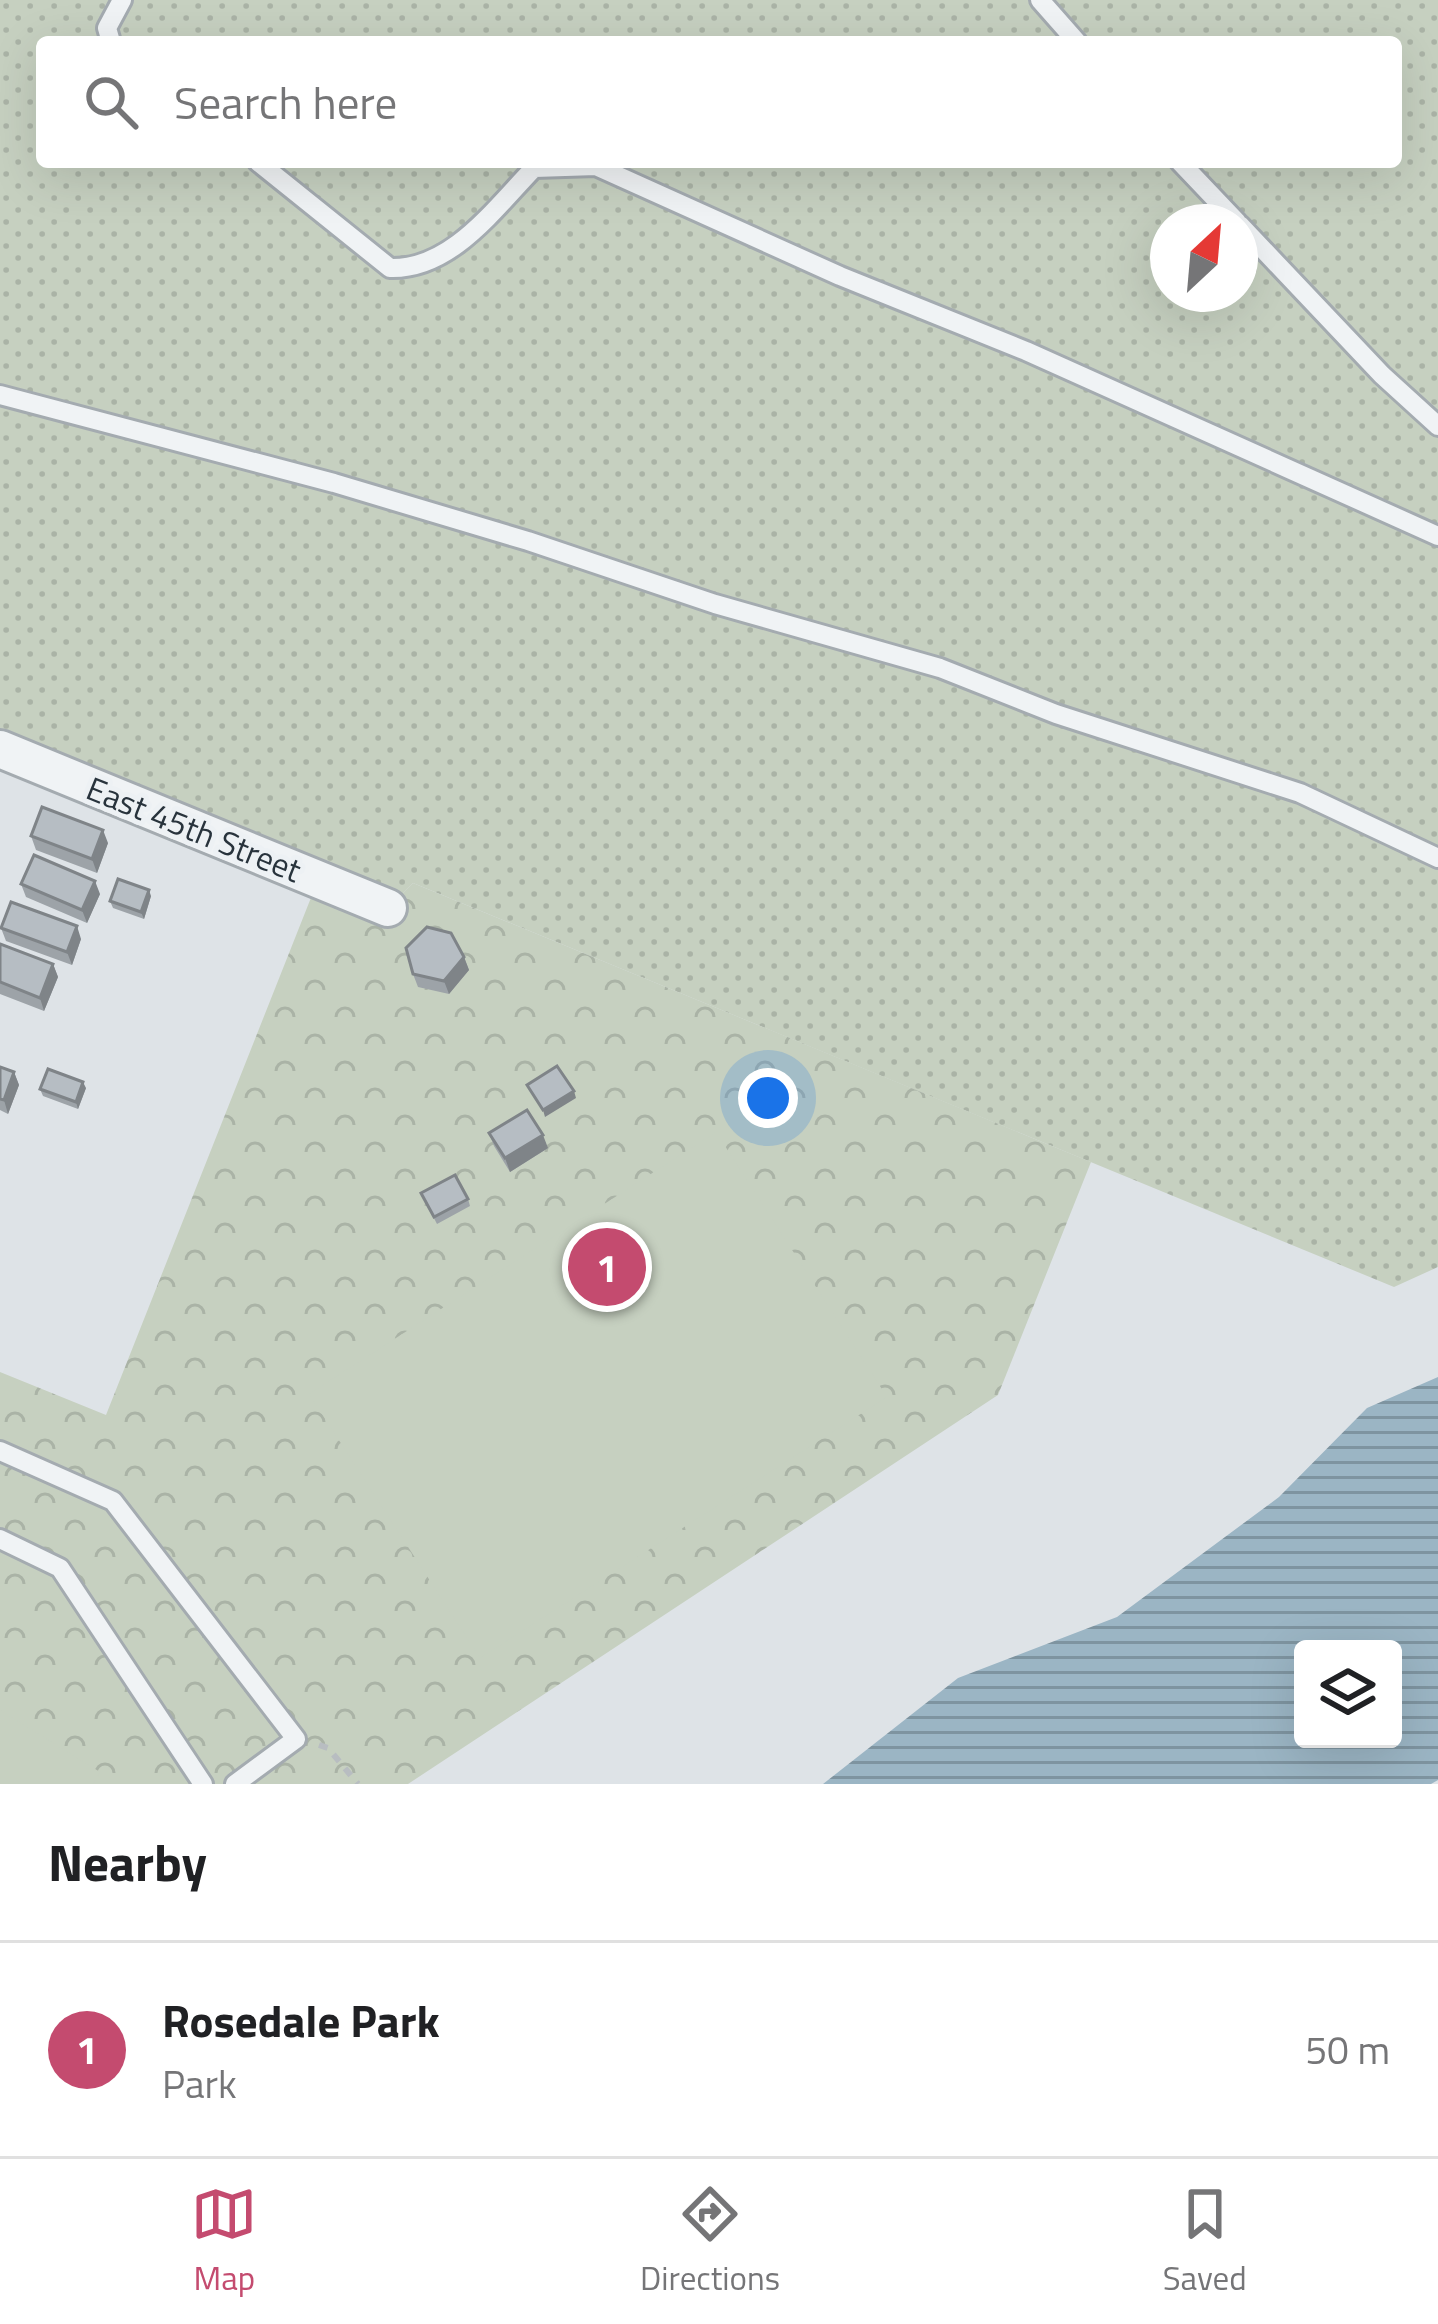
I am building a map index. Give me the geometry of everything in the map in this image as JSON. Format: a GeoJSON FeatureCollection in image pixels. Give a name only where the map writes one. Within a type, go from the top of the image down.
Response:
{"type":"FeatureCollection","features":[{"type":"Feature","properties":{"kind":"street","name":"East 45th Street"},"geometry":{"type":"LineString","coordinates":[[3,759],[388,908]]}},
{"type":"Feature","properties":{"kind":"lane"},"geometry":{"type":"LineString","coordinates":[[109,36],[107,28],[122,0]]}},
{"type":"Feature","properties":{"kind":"lane"},"geometry":{"type":"LineString","coordinates":[[1040,0],[1072,36]]}},
{"type":"Feature","properties":{"kind":"lane"},"geometry":{"type":"LineString","coordinates":[[265,168],[390,268],[413,268],[448,251],[475,229],[534,168]]}},
{"type":"Feature","properties":{"kind":"lane"},"geometry":{"type":"LineString","coordinates":[[600,168],[1438,536]]}},
{"type":"Feature","properties":{"kind":"lane"},"geometry":{"type":"LineString","coordinates":[[1186,168],[1219,204]]}},
{"type":"Feature","properties":{"kind":"lane"},"geometry":{"type":"LineString","coordinates":[[1258,245],[1382,376],[1438,426]]}},
{"type":"Feature","properties":{"kind":"lane"},"geometry":{"type":"LineString","coordinates":[[0,395],[334,484],[528,541],[715,604],[940,668],[1056,714],[1300,793],[1438,858]]}},
{"type":"Feature","properties":{"kind":"lane"},"geometry":{"type":"LineString","coordinates":[[0,1451],[112,1502],[296,1739],[235,1784]]}},
{"type":"Feature","properties":{"kind":"lane"},"geometry":{"type":"LineString","coordinates":[[0,1539],[60,1568],[203,1784]]}},
{"type":"Feature","properties":{"kind":"path"},"geometry":{"type":"LineString","coordinates":[[296,1739],[328,1748],[358,1784]]}},
{"type":"Feature","properties":{"kind":"green space"},"geometry":{"type":"Polygon","coordinates":[[[0,0],[1438,0],[1438,1267],[1394,1287],[413,883],[388,908],[0,749],[0,0]]]}},
{"type":"Feature","properties":{"kind":"green space"},"geometry":{"type":"Polygon","coordinates":[[[318,880],[388,908],[413,883],[1091,1162],[998,1395],[408,1784],[0,1784],[0,1372],[106,1415],[318,880]]]}},
{"type":"Feature","properties":{"kind":"green space"},"geometry":{"type":"Polygon","coordinates":[[[716,1132],[887,1397],[480,1658],[309,1394],[716,1132]]]}},
{"type":"Feature","properties":{"kind":"green space"},"geometry":{"type":"Polygon","coordinates":[[[0,1710],[100,1772],[93,1784],[0,1784],[0,1710]]]}},
{"type":"Feature","properties":{"kind":"water"},"geometry":{"type":"Polygon","coordinates":[[[1438,1377],[1438,1780],[1431,1784],[823,1784],[958,1678],[1117,1617],[1279,1497],[1367,1408],[1438,1377]]]}},
{"type":"Feature","properties":{"kind":"building"},"geometry":{"type":"Polygon","coordinates":[[[42,807],[103,830],[92,859],[31,836],[42,807]]]}},
{"type":"Feature","properties":{"kind":"building"},"geometry":{"type":"Polygon","coordinates":[[[34,855],[95,881],[82,910],[21,884],[34,855]]]}},
{"type":"Feature","properties":{"kind":"building"},"geometry":{"type":"Polygon","coordinates":[[[118,879],[149,890],[141,912],[110,901],[118,879]]]}},
{"type":"Feature","properties":{"kind":"building"},"geometry":{"type":"Polygon","coordinates":[[[11,902],[77,926],[67,952],[1,928],[11,902]]]}},
{"type":"Feature","properties":{"kind":"building"},"geometry":{"type":"Polygon","coordinates":[[[427,927],[451,933],[464,957],[444,981],[413,974],[406,948],[427,927]]]}},
{"type":"Feature","properties":{"kind":"building"},"geometry":{"type":"Polygon","coordinates":[[[0,944],[53,964],[40,998],[0,982],[0,944]]]}},
{"type":"Feature","properties":{"kind":"building"},"geometry":{"type":"Polygon","coordinates":[[[557,1066],[574,1091],[543,1110],[527,1085],[557,1066]]]}},
{"type":"Feature","properties":{"kind":"building"},"geometry":{"type":"Polygon","coordinates":[[[0,1067],[14,1072],[4,1100],[0,1099],[0,1067]]]}},
{"type":"Feature","properties":{"kind":"building"},"geometry":{"type":"Polygon","coordinates":[[[48,1069],[83,1082],[76,1102],[40,1089],[48,1069]]]}},
{"type":"Feature","properties":{"kind":"building"},"geometry":{"type":"Polygon","coordinates":[[[527,1110],[543,1135],[505,1158],[489,1133],[527,1110]]]}},
{"type":"Feature","properties":{"kind":"building"},"geometry":{"type":"Polygon","coordinates":[[[455,1175],[468,1199],[434,1217],[421,1193],[455,1175]]]}},
{"type":"Feature","properties":{"kind":"place","name":"Rosedale Park"},"geometry":{"type":"Point","coordinates":[607,1267]}}]}
